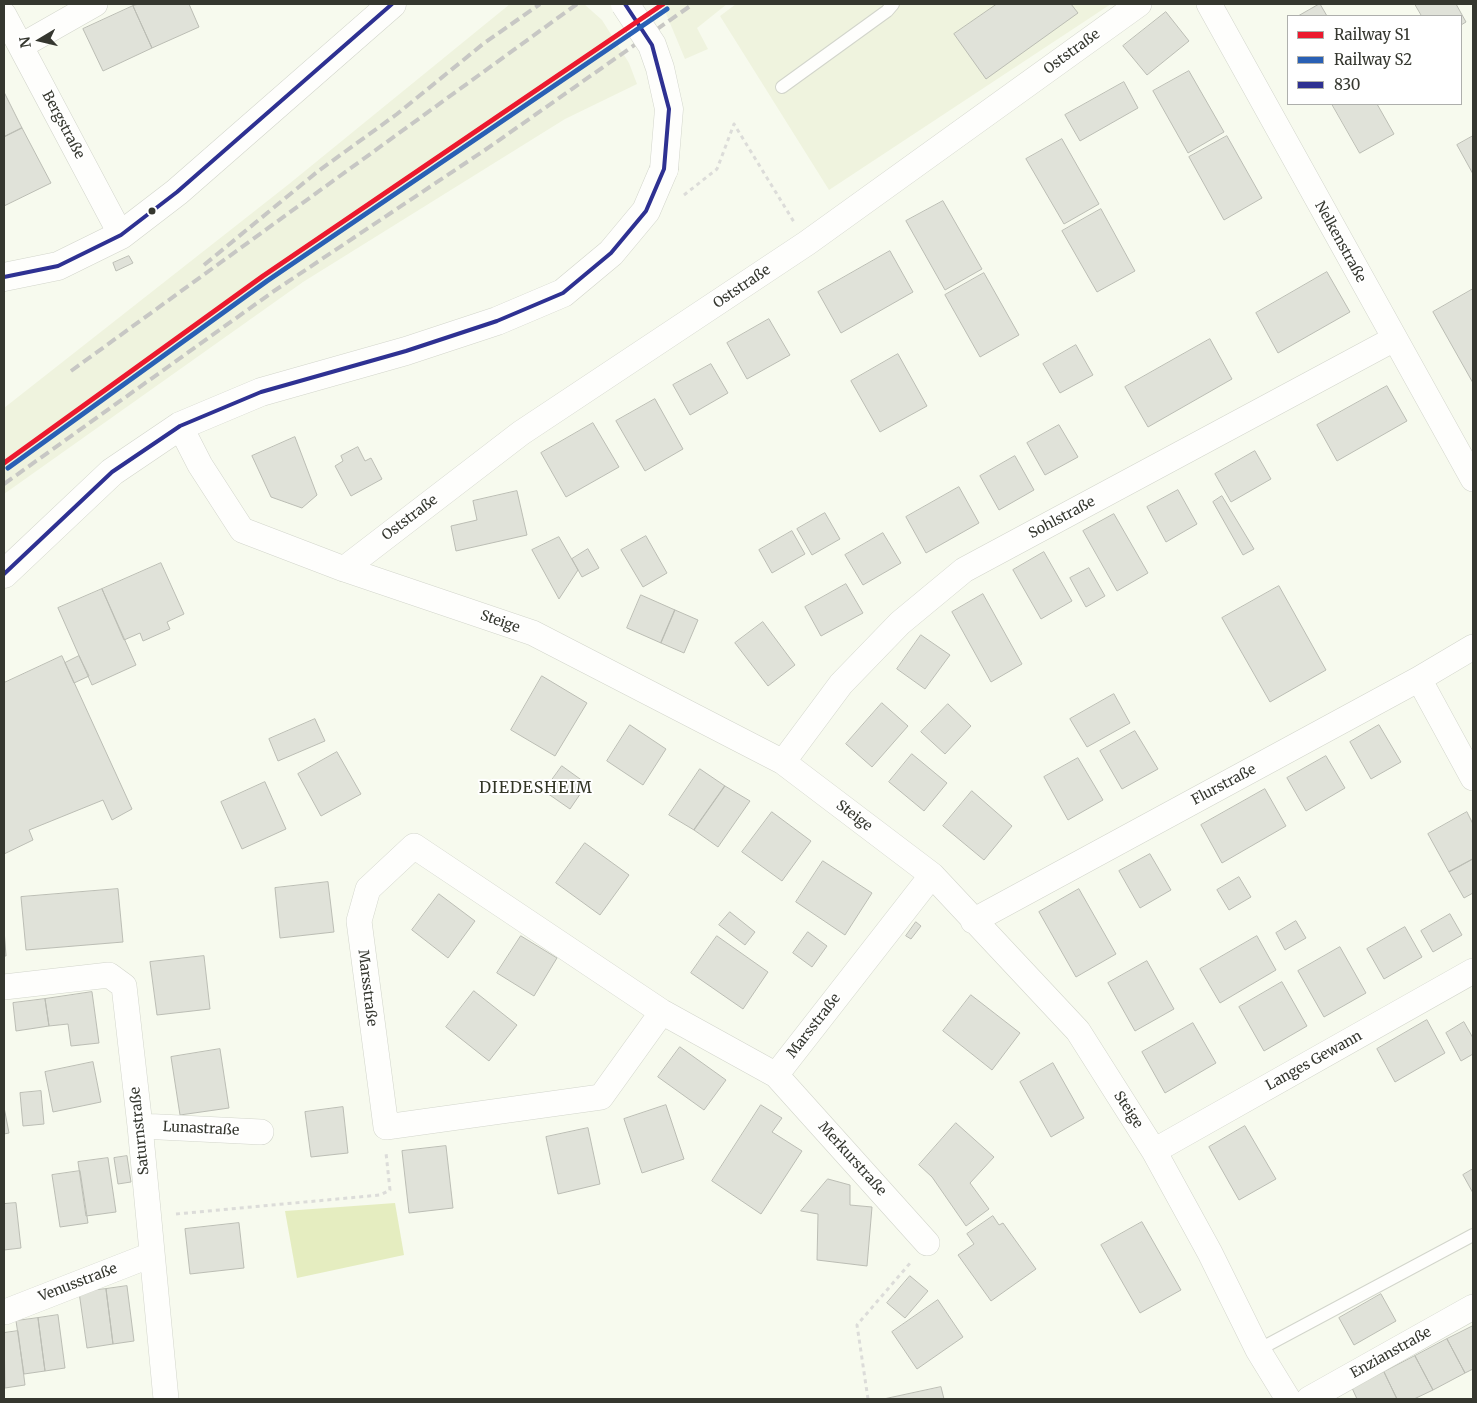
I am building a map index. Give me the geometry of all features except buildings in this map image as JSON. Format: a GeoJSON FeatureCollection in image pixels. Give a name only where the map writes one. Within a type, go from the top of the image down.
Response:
{"type":"FeatureCollection","features":[{"type":"Feature","properties":{"kind":"street"},"geometry":{"type":"LineString","coordinates":[[21,46],[95,4]]}},
{"type":"Feature","properties":{"kind":"street"},"geometry":{"type":"LineString","coordinates":[[4,277],[58,266],[121,236],[177,192],[392,4]]}},
{"type":"Feature","properties":{"kind":"street"},"geometry":{"type":"LineString","coordinates":[[4,574],[112,472],[180,426],[261,392],[415,348],[497,321],[563,293],[611,253],[646,211],[664,168],[669,109],[660,68],[652,45],[625,4]]}},
{"type":"Feature","properties":{"kind":"street","name":"Oststraße"},"geometry":{"type":"LineString","coordinates":[[344,569],[521,433],[807,243],[1139,4]]}},
{"type":"Feature","properties":{"kind":"street","name":"Nelkenstraße"},"geometry":{"type":"LineString","coordinates":[[1209,4],[1473,479]]}},
{"type":"Feature","properties":{"kind":"street","name":"Bergstraße"},"geometry":{"type":"LineString","coordinates":[[4,15],[121,236]]}},
{"type":"Feature","properties":{"kind":"street","name":"Sohlstraße"},"geometry":{"type":"LineString","coordinates":[[783,762],[841,684],[900,623],[964,570],[1394,339]]}},
{"type":"Feature","properties":{"kind":"street","name":"Steige"},"geometry":{"type":"LineString","coordinates":[[180,426],[200,466],[242,530],[344,569],[533,633],[783,762],[932,875],[1078,1031],[1154,1151],[1210,1253],[1258,1350],[1288,1399]]}},
{"type":"Feature","properties":{"kind":"street","name":"Flurstraße"},"geometry":{"type":"LineString","coordinates":[[973,921],[1419,680],[1473,647]]}},
{"type":"Feature","properties":{"kind":"street"},"geometry":{"type":"LineString","coordinates":[[1419,680],[1473,778]]}},
{"type":"Feature","properties":{"kind":"street","name":"Marsstraße"},"geometry":{"type":"LineString","coordinates":[[386,1127],[358,920],[368,889],[414,846],[662,1012],[776,1075],[932,875]]}},
{"type":"Feature","properties":{"kind":"street","name":"Langes Gewann"},"geometry":{"type":"LineString","coordinates":[[1154,1151],[1473,972]]}},
{"type":"Feature","properties":{"kind":"street","name":"Saturnstraße"},"geometry":{"type":"LineString","coordinates":[[4,987],[109,975],[124,986],[140,1126],[166,1399]]}},
{"type":"Feature","properties":{"kind":"street"},"geometry":{"type":"LineString","coordinates":[[386,1127],[601,1097],[662,1012]]}},
{"type":"Feature","properties":{"kind":"street","name":"Merkurstraße"},"geometry":{"type":"LineString","coordinates":[[776,1075],[927,1243]]}},
{"type":"Feature","properties":{"kind":"street","name":"Lunastraße"},"geometry":{"type":"LineString","coordinates":[[140,1126],[261,1132]]}},
{"type":"Feature","properties":{"kind":"street","name":"Venusstraße"},"geometry":{"type":"LineString","coordinates":[[5,1312],[151,1255]]}},
{"type":"Feature","properties":{"kind":"street","name":"Enzianstraße"},"geometry":{"type":"LineString","coordinates":[[1309,1399],[1473,1307]]}},
{"type":"Feature","properties":{"kind":"lane"},"geometry":{"type":"LineString","coordinates":[[782,86],[887,11],[893,4]]}},
{"type":"Feature","properties":{"kind":"lane"},"geometry":{"type":"LineString","coordinates":[[1258,1350],[1473,1235]]}},
{"type":"Feature","properties":{"kind":"path"},"geometry":{"type":"LineString","coordinates":[[646,211],[681,198],[717,169],[734,124],[807,243]]}},
{"type":"Feature","properties":{"kind":"path"},"geometry":{"type":"LineString","coordinates":[[148,1217],[380,1195],[390,1190],[386,1127]]}},
{"type":"Feature","properties":{"kind":"path"},"geometry":{"type":"LineString","coordinates":[[868,1399],[856,1325],[927,1243]]}},
{"type":"Feature","properties":{"kind":"shaded area"},"geometry":{"type":"Polygon","coordinates":[[[510,4],[584,4],[602,20],[629,63],[637,84],[565,119],[303,282],[4,494],[4,408],[289,184],[510,4]]]}},
{"type":"Feature","properties":{"kind":"shaded area"},"geometry":{"type":"Polygon","coordinates":[[[662,4],[727,4],[697,28],[708,49],[685,59],[662,4]]]}},
{"type":"Feature","properties":{"kind":"shaded area"},"geometry":{"type":"Polygon","coordinates":[[[736,4],[1111,4],[829,190],[720,16],[736,4]]]}},
{"type":"Feature","properties":{"kind":"green space"},"geometry":{"type":"Polygon","coordinates":[[[395,1203],[404,1255],[297,1278],[285,1211],[395,1203]]]}},
{"type":"Feature","properties":{"kind":"railway"},"geometry":{"type":"LineString","coordinates":[[204,265],[317,172],[397,114],[483,44],[540,4]]}},
{"type":"Feature","properties":{"kind":"railway"},"geometry":{"type":"LineString","coordinates":[[71,371],[577,4]]}},
{"type":"Feature","properties":{"kind":"railway"},"geometry":{"type":"LineString","coordinates":[[4,484],[274,291],[485,150],[693,4]]}},
{"type":"Feature","properties":{"kind":"rail line","name":"S1"},"geometry":{"type":"LineString","coordinates":[[4,463],[263,276],[663,4]]}},
{"type":"Feature","properties":{"kind":"rail line","name":"S2"},"geometry":{"type":"LineString","coordinates":[[8,468],[267,281],[667,9]]}},
{"type":"Feature","properties":{"kind":"transit line","name":"830"},"geometry":{"type":"LineString","coordinates":[[4,277],[58,266],[121,235],[177,192],[392,4]]}},
{"type":"Feature","properties":{"kind":"transit line","name":"830"},"geometry":{"type":"LineString","coordinates":[[4,574],[112,472],[180,426],[261,392],[406,351],[497,321],[563,293],[611,253],[646,211],[664,169],[669,109],[652,45],[625,4]]}},
{"type":"Feature","properties":{"kind":"district","name":"DIEDESHEIM"},"geometry":{"type":"Point","coordinates":[536,788]}}]}
